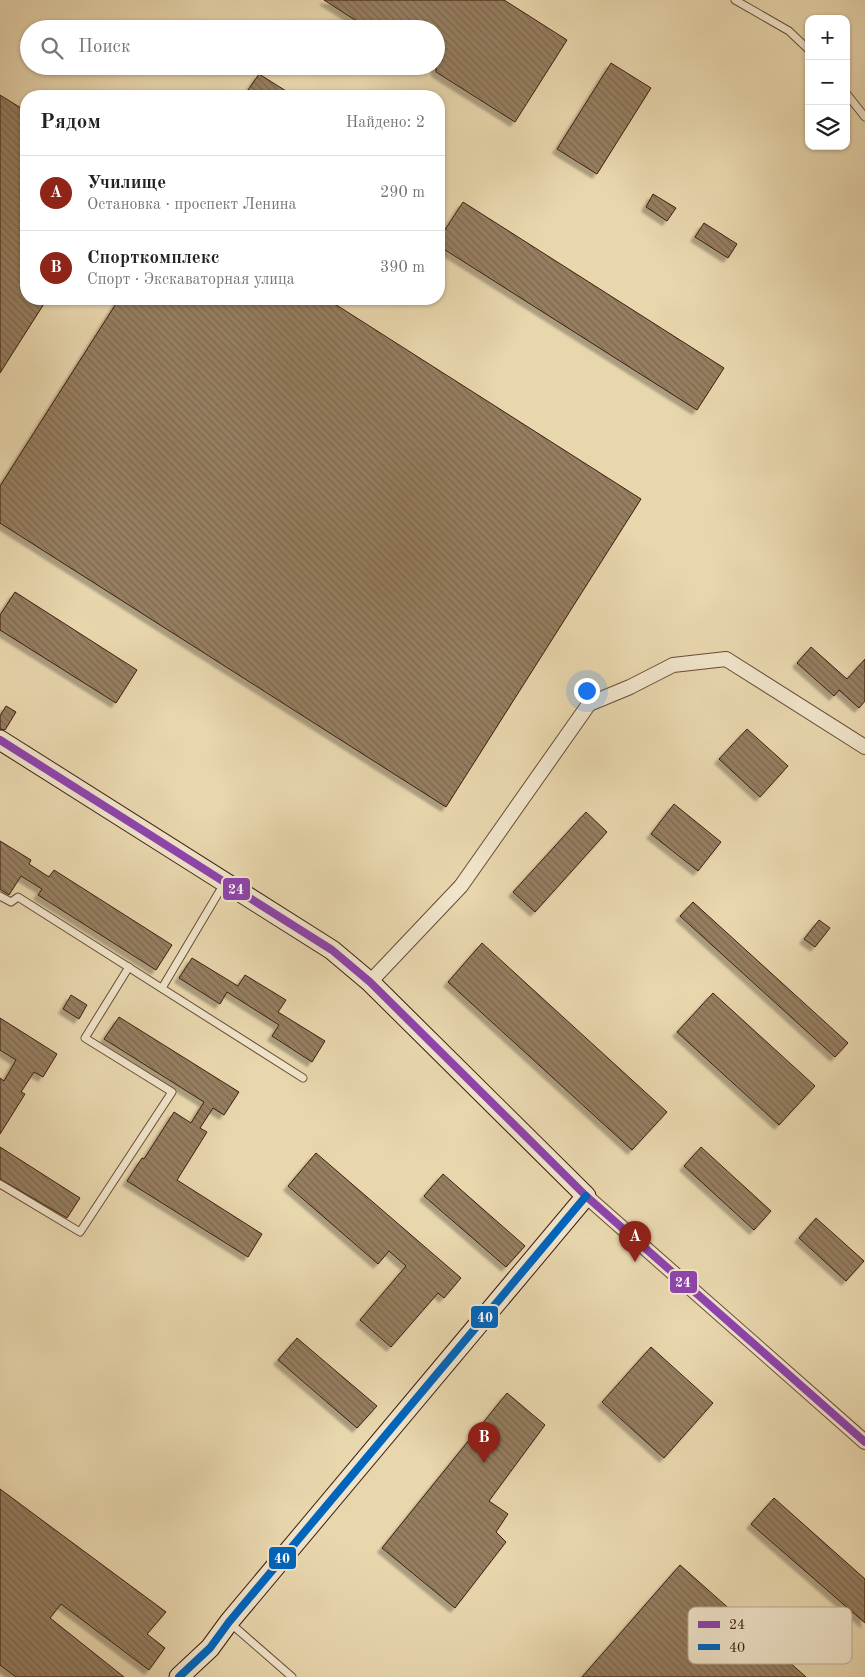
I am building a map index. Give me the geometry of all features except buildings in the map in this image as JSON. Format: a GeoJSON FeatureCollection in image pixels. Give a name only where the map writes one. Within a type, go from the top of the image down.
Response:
{"type":"FeatureCollection","features":[{"type":"Feature","properties":{"kind":"street"},"geometry":{"type":"LineString","coordinates":[[370,982],[461,886],[589,704],[630,687],[673,665],[726,659],[865,746]]}},
{"type":"Feature","properties":{"kind":"street"},"geometry":{"type":"LineString","coordinates":[[0,740],[332,950],[370,982],[586,1196],[865,1442]]}},
{"type":"Feature","properties":{"kind":"street"},"geometry":{"type":"LineString","coordinates":[[179,1677],[210,1648],[229,1622],[586,1196]]}},
{"type":"Feature","properties":{"kind":"lane"},"geometry":{"type":"LineString","coordinates":[[735,0],[789,31],[805,46]]}},
{"type":"Feature","properties":{"kind":"lane"},"geometry":{"type":"LineString","coordinates":[[850,98],[865,117]]}},
{"type":"Feature","properties":{"kind":"lane"},"geometry":{"type":"LineString","coordinates":[[162,988],[225,882]]}},
{"type":"Feature","properties":{"kind":"lane"},"geometry":{"type":"LineString","coordinates":[[0,896],[11,902],[18,897],[304,1078]]}},
{"type":"Feature","properties":{"kind":"lane"},"geometry":{"type":"LineString","coordinates":[[0,1184],[80,1232],[172,1092],[85,1038],[129,967]]}},
{"type":"Feature","properties":{"kind":"lane"},"geometry":{"type":"LineString","coordinates":[[229,1622],[292,1677]]}},
{"type":"Feature","properties":{"kind":"transit line","name":"24"},"geometry":{"type":"LineString","coordinates":[[0,740],[332,950],[370,982],[586,1196],[865,1442]]}},
{"type":"Feature","properties":{"kind":"transit line","name":"40"},"geometry":{"type":"LineString","coordinates":[[179,1677],[210,1648],[229,1622],[586,1196]]}},
{"type":"Feature","properties":{"kind":"place","name":"Училище"},"geometry":{"type":"Point","coordinates":[635,1262]}},
{"type":"Feature","properties":{"kind":"place","name":"Спорткомплекс"},"geometry":{"type":"Point","coordinates":[484,1463]}}]}
